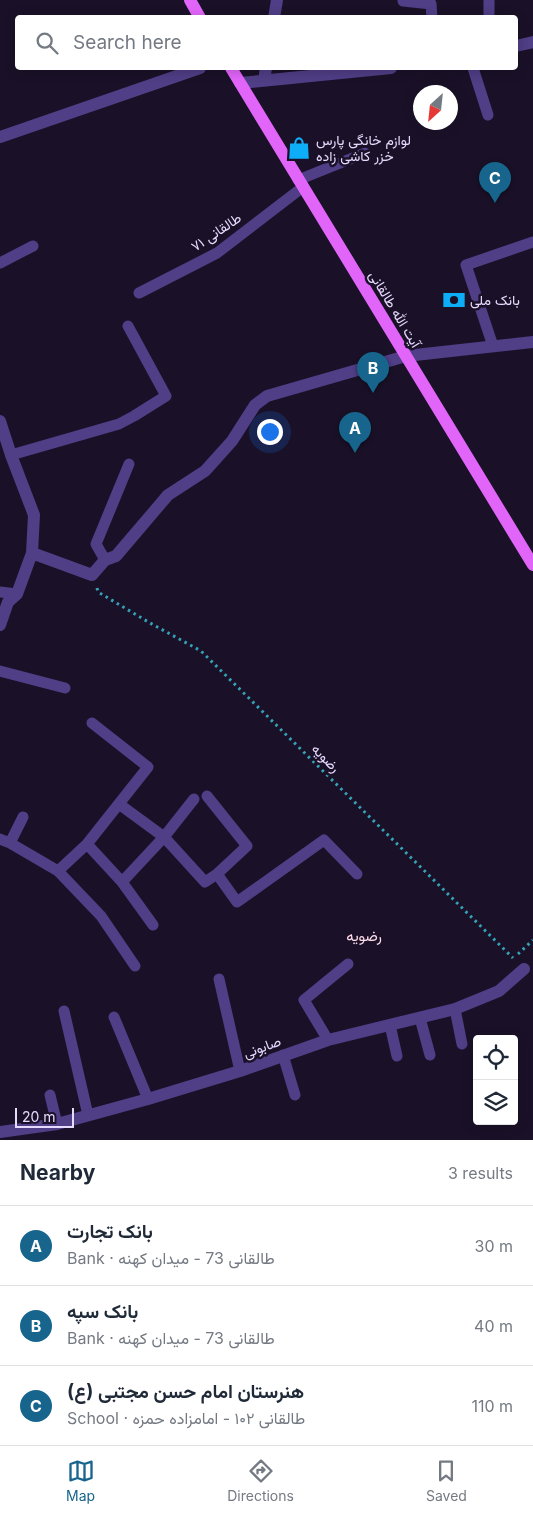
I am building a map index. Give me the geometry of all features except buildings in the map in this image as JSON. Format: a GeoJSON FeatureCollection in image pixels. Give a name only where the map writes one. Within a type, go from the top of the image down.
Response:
{"type":"FeatureCollection","features":[{"type":"Feature","properties":{"kind":"main road"},"geometry":{"type":"LineString","coordinates":[[190,0],[198,15]]}},
{"type":"Feature","properties":{"kind":"main road","name":"آیت الله طالقانی"},"geometry":{"type":"LineString","coordinates":[[232,70],[533,565]]}},
{"type":"Feature","properties":{"kind":"street"},"geometry":{"type":"LineString","coordinates":[[274,15],[277,0]]}},
{"type":"Feature","properties":{"kind":"street"},"geometry":{"type":"LineString","coordinates":[[518,46],[533,42]]}},
{"type":"Feature","properties":{"kind":"street"},"geometry":{"type":"LineString","coordinates":[[0,137],[194,70]]}},
{"type":"Feature","properties":{"kind":"street"},"geometry":{"type":"LineString","coordinates":[[240,82],[265,74],[349,70]]}},
{"type":"Feature","properties":{"kind":"street"},"geometry":{"type":"LineString","coordinates":[[32,553],[92,575],[105,560],[116,556],[168,495],[205,471],[232,441],[254,405],[266,396],[406,356],[533,342]]}},
{"type":"Feature","properties":{"kind":"street"},"geometry":{"type":"LineString","coordinates":[[0,625],[8,602],[16,594],[32,553],[34,515],[1,430]]}},
{"type":"Feature","properties":{"kind":"street","name":"صابونی"},"geometry":{"type":"LineString","coordinates":[[0,1132],[57,1124],[240,1071],[328,1040],[455,1009],[499,991],[524,969]]}},
{"type":"Feature","properties":{"kind":"lane"},"geometry":{"type":"LineString","coordinates":[[488,0],[489,15]]}},
{"type":"Feature","properties":{"kind":"lane"},"geometry":{"type":"LineString","coordinates":[[403,1],[431,4],[432,15]]}},
{"type":"Feature","properties":{"kind":"lane"},"geometry":{"type":"LineString","coordinates":[[474,70],[488,115]]}},
{"type":"Feature","properties":{"kind":"lane","name":"طالقانی ۷۱"},"geometry":{"type":"LineString","coordinates":[[139,293],[217,253],[301,183],[365,152]]}},
{"type":"Feature","properties":{"kind":"lane"},"geometry":{"type":"LineString","coordinates":[[493,346],[466,265],[533,242]]}},
{"type":"Feature","properties":{"kind":"lane"},"geometry":{"type":"LineString","coordinates":[[0,263],[33,246]]}},
{"type":"Feature","properties":{"kind":"lane"},"geometry":{"type":"LineString","coordinates":[[11,456],[119,424],[166,396],[128,326]]}},
{"type":"Feature","properties":{"kind":"lane"},"geometry":{"type":"LineString","coordinates":[[105,560],[96,544],[130,464]]}},
{"type":"Feature","properties":{"kind":"lane"},"geometry":{"type":"LineString","coordinates":[[0,592],[16,594]]}},
{"type":"Feature","properties":{"kind":"lane"},"geometry":{"type":"LineString","coordinates":[[0,671],[65,688]]}},
{"type":"Feature","properties":{"kind":"lane"},"geometry":{"type":"LineString","coordinates":[[58,871],[87,844],[148,767],[92,723]]}},
{"type":"Feature","properties":{"kind":"lane"},"geometry":{"type":"LineString","coordinates":[[119,804],[164,837],[206,882],[247,846],[207,796]]}},
{"type":"Feature","properties":{"kind":"lane"},"geometry":{"type":"LineString","coordinates":[[122,882],[164,837],[194,799]]}},
{"type":"Feature","properties":{"kind":"lane"},"geometry":{"type":"LineString","coordinates":[[23,818],[5,841],[58,871],[101,916],[135,966]]}},
{"type":"Feature","properties":{"kind":"lane"},"geometry":{"type":"LineString","coordinates":[[217,874],[237,902],[324,840],[357,874]]}},
{"type":"Feature","properties":{"kind":"lane"},"geometry":{"type":"LineString","coordinates":[[87,844],[122,882],[153,925]]}},
{"type":"Feature","properties":{"kind":"lane"},"geometry":{"type":"LineString","coordinates":[[328,1040],[304,1000],[348,964]]}},
{"type":"Feature","properties":{"kind":"lane"},"geometry":{"type":"LineString","coordinates":[[219,978],[240,1071]]}},
{"type":"Feature","properties":{"kind":"lane"},"geometry":{"type":"LineString","coordinates":[[455,1009],[462,1044]]}},
{"type":"Feature","properties":{"kind":"lane"},"geometry":{"type":"LineString","coordinates":[[64,1011],[88,1115]]}},
{"type":"Feature","properties":{"kind":"lane"},"geometry":{"type":"LineString","coordinates":[[114,1018],[148,1099]]}},
{"type":"Feature","properties":{"kind":"lane"},"geometry":{"type":"LineString","coordinates":[[420,1018],[430,1055]]}},
{"type":"Feature","properties":{"kind":"lane"},"geometry":{"type":"LineString","coordinates":[[390,1025],[397,1056]]}},
{"type":"Feature","properties":{"kind":"lane"},"geometry":{"type":"LineString","coordinates":[[283,1055],[295,1095]]}},
{"type":"Feature","properties":{"kind":"lane"},"geometry":{"type":"LineString","coordinates":[[50,1095],[57,1124]]}},
{"type":"Feature","properties":{"kind":"path","name":"رضویه"},"geometry":{"type":"LineString","coordinates":[[92,575],[98,592],[201,651],[524,969]]}},
{"type":"Feature","properties":{"kind":"path"},"geometry":{"type":"LineString","coordinates":[[514,958],[533,940]]}},
{"type":"Feature","properties":{"kind":"place","name":"لوازم خانگی پارس خزر کاشی زاده"},"geometry":{"type":"Point","coordinates":[299,148]}},
{"type":"Feature","properties":{"kind":"place","name":"هنرستان امام حسن مجتبی (ع)"},"geometry":{"type":"Point","coordinates":[495,203]}},
{"type":"Feature","properties":{"kind":"place","name":"بانک ملی"},"geometry":{"type":"Point","coordinates":[454,300]}},
{"type":"Feature","properties":{"kind":"place","name":"بانک سپه"},"geometry":{"type":"Point","coordinates":[373,393]}},
{"type":"Feature","properties":{"kind":"place","name":"بانک تجارت"},"geometry":{"type":"Point","coordinates":[355,453]}},
{"type":"Feature","properties":{"kind":"district","name":"رضویه"},"geometry":{"type":"Point","coordinates":[364,936]}}]}
